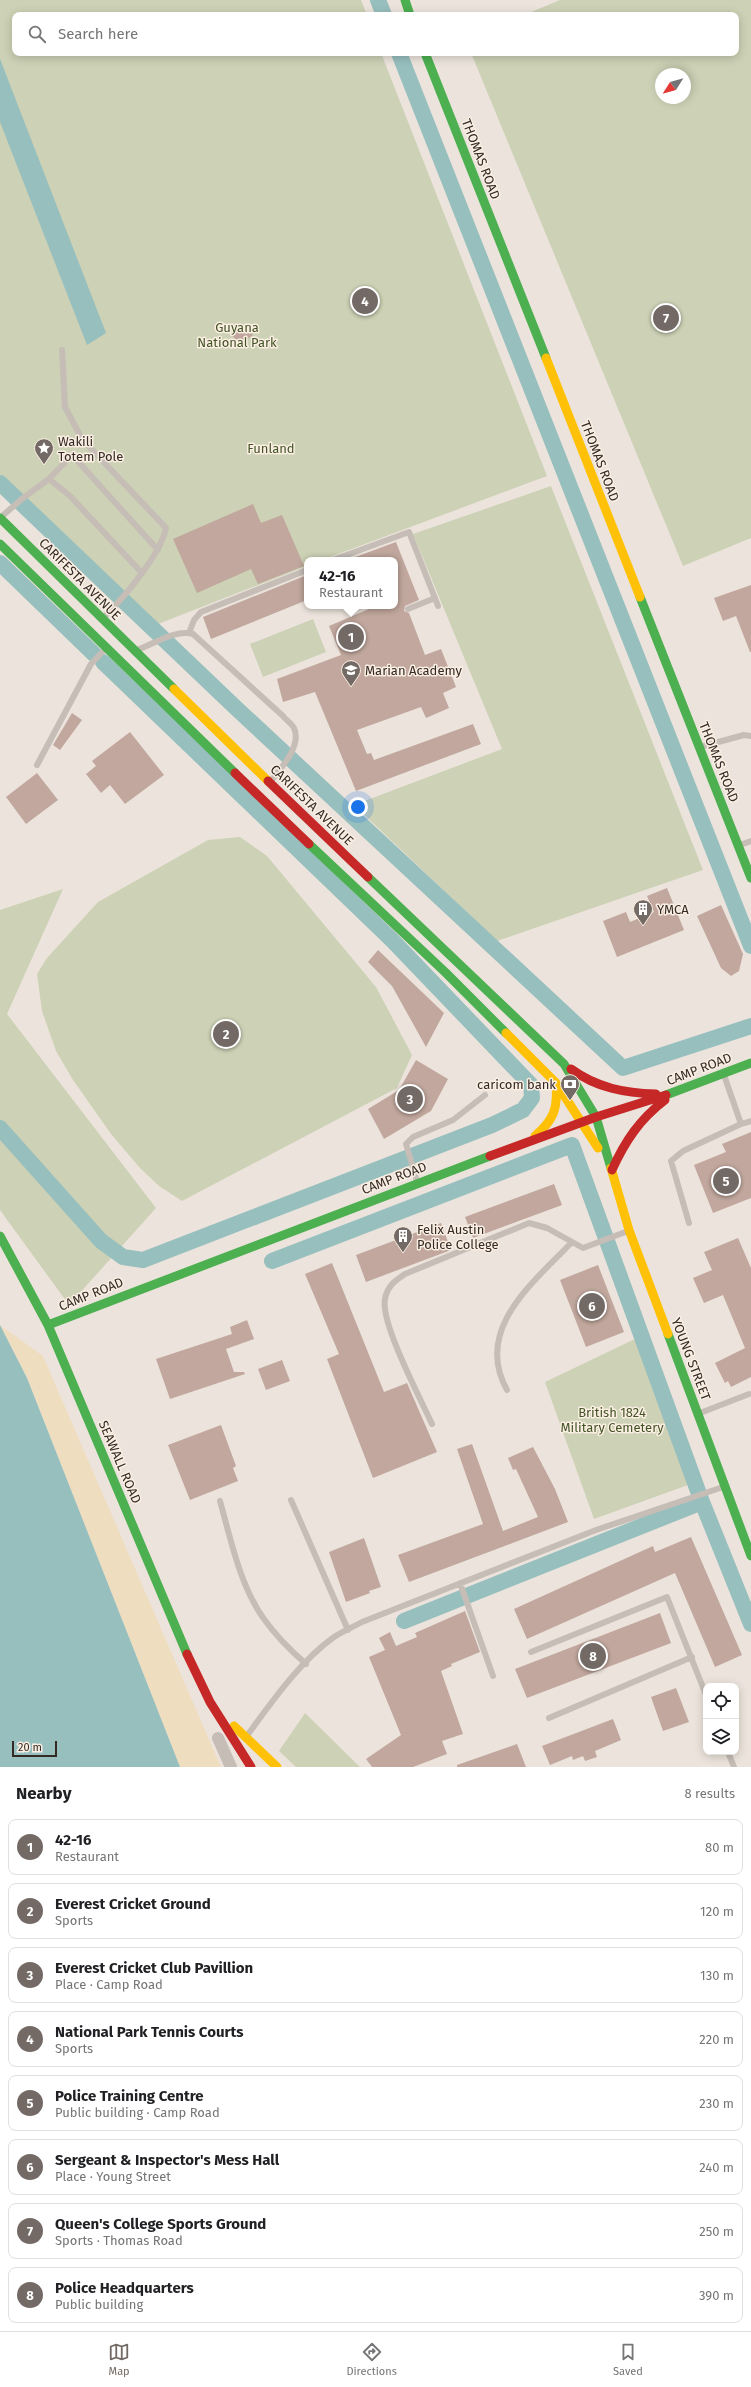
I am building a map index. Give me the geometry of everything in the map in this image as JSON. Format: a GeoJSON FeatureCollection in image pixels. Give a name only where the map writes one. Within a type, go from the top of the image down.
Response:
{"type":"FeatureCollection","features":[{"type":"Feature","properties":{"kind":"main road"},"geometry":{"type":"LineString","coordinates":[[404,0],[409,12]]}},
{"type":"Feature","properties":{"kind":"main road","name":"THOMAS ROAD"},"geometry":{"type":"LineString","coordinates":[[426,56],[698,748],[751,878]]}},
{"type":"Feature","properties":{"kind":"main road","name":"CARIFESTA AVENUE"},"geometry":{"type":"LineString","coordinates":[[0,518],[270,783],[564,1064],[596,1117]]}},
{"type":"Feature","properties":{"kind":"main road"},"geometry":{"type":"LineString","coordinates":[[0,544],[259,797],[445,972],[556,1083],[583,1122]]}},
{"type":"Feature","properties":{"kind":"main road","name":"CAMP ROAD"},"geometry":{"type":"LineString","coordinates":[[48,1325],[418,1183],[596,1117],[674,1093],[751,1063]]}},
{"type":"Feature","properties":{"kind":"main road"},"geometry":{"type":"LineString","coordinates":[[564,1064],[585,1081],[604,1087],[637,1094],[674,1093]]}},
{"type":"Feature","properties":{"kind":"main road"},"geometry":{"type":"LineString","coordinates":[[529,1142],[548,1126],[557,1111],[556,1083]]}},
{"type":"Feature","properties":{"kind":"main road"},"geometry":{"type":"LineString","coordinates":[[612,1170],[629,1133],[648,1112],[674,1093]]}},
{"type":"Feature","properties":{"kind":"main road","name":"YOUNG STREET"},"geometry":{"type":"LineString","coordinates":[[596,1117],[630,1230],[751,1556]]}},
{"type":"Feature","properties":{"kind":"main road","name":"YOUNG STREET"},"geometry":{"type":"LineString","coordinates":[[583,1122],[612,1170]]}},
{"type":"Feature","properties":{"kind":"main road","name":"SEAWALL ROAD"},"geometry":{"type":"LineString","coordinates":[[0,1236],[48,1325],[183,1645],[210,1702],[251,1767]]}},
{"type":"Feature","properties":{"kind":"main road","name":"SEAWALL ROAD"},"geometry":{"type":"LineString","coordinates":[[210,1702],[245,1738],[277,1767]]}},
{"type":"Feature","properties":{"kind":"street"},"geometry":{"type":"LineString","coordinates":[[218,1738],[231,1767]]}},
{"type":"Feature","properties":{"kind":"lane"},"geometry":{"type":"LineString","coordinates":[[62,350],[65,407],[82,439],[166,528],[164,542],[125,596],[102,619]]}},
{"type":"Feature","properties":{"kind":"lane"},"geometry":{"type":"LineString","coordinates":[[0,518],[23,498],[49,479],[70,457],[73,456],[158,550]]}},
{"type":"Feature","properties":{"kind":"lane"},"geometry":{"type":"LineString","coordinates":[[49,479],[70,496],[141,572]]}},
{"type":"Feature","properties":{"kind":"lane"},"geometry":{"type":"LineString","coordinates":[[341,557],[410,532],[438,606]]}},
{"type":"Feature","properties":{"kind":"lane"},"geometry":{"type":"LineString","coordinates":[[189,633],[194,620],[201,612],[304,571]]}},
{"type":"Feature","properties":{"kind":"lane"},"geometry":{"type":"LineString","coordinates":[[408,609],[435,598]]}},
{"type":"Feature","properties":{"kind":"lane"},"geometry":{"type":"LineString","coordinates":[[134,650],[148,646],[169,636],[189,633],[193,634],[293,728],[296,736],[291,753],[270,783]]}},
{"type":"Feature","properties":{"kind":"lane"},"geometry":{"type":"LineString","coordinates":[[37,766],[92,664],[107,647]]}},
{"type":"Feature","properties":{"kind":"lane"},"geometry":{"type":"LineString","coordinates":[[698,748],[744,735],[751,736]]}},
{"type":"Feature","properties":{"kind":"lane"},"geometry":{"type":"LineString","coordinates":[[738,846],[751,841]]}},
{"type":"Feature","properties":{"kind":"lane"},"geometry":{"type":"LineString","coordinates":[[724,1074],[741,1124]]}},
{"type":"Feature","properties":{"kind":"lane"},"geometry":{"type":"LineString","coordinates":[[418,1183],[406,1150],[406,1144],[413,1137],[453,1120],[485,1095]]}},
{"type":"Feature","properties":{"kind":"lane"},"geometry":{"type":"LineString","coordinates":[[689,1223],[671,1161],[683,1151],[741,1124],[751,1121]]}},
{"type":"Feature","properties":{"kind":"lane"},"geometry":{"type":"LineString","coordinates":[[432,1424],[388,1324],[384,1310],[387,1289],[405,1274],[529,1223],[548,1228],[583,1248],[619,1236],[630,1230]]}},
{"type":"Feature","properties":{"kind":"lane"},"geometry":{"type":"LineString","coordinates":[[507,1390],[498,1374],[496,1361],[497,1342],[504,1321],[542,1273],[572,1242]]}},
{"type":"Feature","properties":{"kind":"lane"},"geometry":{"type":"LineString","coordinates":[[698,1414],[749,1394]]}},
{"type":"Feature","properties":{"kind":"lane"},"geometry":{"type":"LineString","coordinates":[[245,1738],[273,1699],[306,1664],[335,1637],[348,1630],[394,1608],[596,1530],[725,1487]]}},
{"type":"Feature","properties":{"kind":"lane"},"geometry":{"type":"LineString","coordinates":[[291,1500],[348,1630]]}},
{"type":"Feature","properties":{"kind":"lane"},"geometry":{"type":"LineString","coordinates":[[220,1501],[247,1587],[263,1618],[282,1642],[306,1664]]}},
{"type":"Feature","properties":{"kind":"lane"},"geometry":{"type":"LineString","coordinates":[[460,1583],[493,1676]]}},
{"type":"Feature","properties":{"kind":"lane"},"geometry":{"type":"LineString","coordinates":[[531,1652],[667,1597],[703,1687]]}},
{"type":"Feature","properties":{"kind":"lane"},"geometry":{"type":"LineString","coordinates":[[549,1718],[692,1657]]}},
{"type":"Feature","properties":{"kind":"lane"},"geometry":{"type":"LineString","coordinates":[[729,1755],[734,1767]]}},
{"type":"Feature","properties":{"kind":"green space","name":"Guyana National Park"},"geometry":{"type":"Polygon","coordinates":[[[0,0],[361,0],[366,12],[12,12],[12,56],[382,56],[547,476],[330,557],[304,557],[304,567],[158,624],[0,475],[0,0]]]}},
{"type":"Feature","properties":{"kind":"green space"},"geometry":{"type":"Polygon","coordinates":[[[560,0],[751,0],[751,538],[683,566],[472,56],[739,56],[739,12],[531,12],[560,0]]]}},
{"type":"Feature","properties":{"kind":"green space"},"geometry":{"type":"Polygon","coordinates":[[[551,486],[703,870],[497,941],[354,805],[502,749],[413,534],[551,486]]]}},
{"type":"Feature","properties":{"kind":"green space"},"geometry":{"type":"Polygon","coordinates":[[[313,619],[326,652],[263,677],[250,644],[313,619]]]}},
{"type":"Feature","properties":{"kind":"green space"},"geometry":{"type":"Polygon","coordinates":[[[240,837],[267,856],[376,987],[412,1055],[397,1088],[182,1201],[159,1186],[140,1168],[111,1134],[73,1080],[56,1051],[42,1011],[37,974],[47,958],[98,902],[208,840],[240,837]]]}},
{"type":"Feature","properties":{"kind":"green space"},"geometry":{"type":"Polygon","coordinates":[[[63,889],[7,1014],[156,1208],[69,1305],[0,1210],[0,910],[63,889]]]}},
{"type":"Feature","properties":{"kind":"green space","name":"British 1824 Military Cemetery"},"geometry":{"type":"Polygon","coordinates":[[[637,1338],[688,1485],[594,1519],[545,1382],[637,1338]]]}},
{"type":"Feature","properties":{"kind":"green space"},"geometry":{"type":"Polygon","coordinates":[[[305,1713],[360,1767],[296,1767],[279,1751],[305,1713]]]}},
{"type":"Feature","properties":{"kind":"sand"},"geometry":{"type":"Polygon","coordinates":[[[0,1325],[43,1356],[221,1767],[180,1767],[27,1378],[0,1325]]]}},
{"type":"Feature","properties":{"kind":"water"},"geometry":{"type":"Polygon","coordinates":[[[0,59],[106,333],[87,345],[0,122],[0,59]]]}},
{"type":"Feature","properties":{"kind":"water"},"geometry":{"type":"Polygon","coordinates":[[[0,1325],[27,1378],[180,1767],[0,1767],[0,1325]]]}},
{"type":"Feature","properties":{"kind":"building"},"geometry":{"type":"Polygon","coordinates":[[[246,324],[253,335],[239,345],[231,333],[246,324]]]}},
{"type":"Feature","properties":{"kind":"building"},"geometry":{"type":"Polygon","coordinates":[[[253,504],[261,523],[282,515],[304,566],[258,584],[251,569],[197,593],[173,539],[253,504]]]}},
{"type":"Feature","properties":{"kind":"building"},"geometry":{"type":"Polygon","coordinates":[[[396,542],[419,600],[405,606],[404,611],[409,613],[425,655],[441,649],[456,687],[443,693],[449,708],[426,718],[421,707],[357,730],[367,754],[371,753],[374,760],[473,724],[481,744],[356,791],[315,692],[283,702],[277,679],[341,655],[329,626],[369,609],[398,609],[398,557],[355,557],[396,542]]]}},
{"type":"Feature","properties":{"kind":"building"},"geometry":{"type":"Polygon","coordinates":[[[304,576],[304,601],[211,639],[203,617],[304,576]]]}},
{"type":"Feature","properties":{"kind":"building"},"geometry":{"type":"Polygon","coordinates":[[[751,585],[750,652],[736,616],[723,621],[714,598],[751,585]]]}},
{"type":"Feature","properties":{"kind":"building"},"geometry":{"type":"Polygon","coordinates":[[[72,713],[82,720],[60,750],[53,745],[72,713]]]}},
{"type":"Feature","properties":{"kind":"building"},"geometry":{"type":"Polygon","coordinates":[[[130,732],[164,775],[125,804],[110,785],[101,793],[86,774],[96,766],[92,761],[130,732]]]}},
{"type":"Feature","properties":{"kind":"building"},"geometry":{"type":"Polygon","coordinates":[[[37,773],[58,800],[26,824],[6,797],[37,773]]]}},
{"type":"Feature","properties":{"kind":"building","name":"YMCA"},"geometry":{"type":"Polygon","coordinates":[[[667,888],[684,930],[617,957],[603,921],[626,912],[630,922],[654,912],[647,896],[667,888]]]}},
{"type":"Feature","properties":{"kind":"building"},"geometry":{"type":"Polygon","coordinates":[[[721,905],[743,954],[739,971],[731,976],[721,968],[697,916],[721,905]]]}},
{"type":"Feature","properties":{"kind":"building"},"geometry":{"type":"Polygon","coordinates":[[[378,950],[444,1013],[426,1047],[392,986],[368,962],[378,950]]]}},
{"type":"Feature","properties":{"kind":"building"},"geometry":{"type":"Polygon","coordinates":[[[416,1060],[448,1079],[431,1111],[384,1139],[368,1109],[399,1090],[416,1060]]]}},
{"type":"Feature","properties":{"kind":"building"},"geometry":{"type":"Polygon","coordinates":[[[751,1132],[751,1198],[713,1213],[694,1165],[726,1152],[722,1144],[751,1132]]]}},
{"type":"Feature","properties":{"kind":"building"},"geometry":{"type":"Polygon","coordinates":[[[554,1184],[562,1205],[473,1238],[465,1217],[554,1184]]]}},
{"type":"Feature","properties":{"kind":"building","name":"Felix Austin Police College"},"geometry":{"type":"Polygon","coordinates":[[[441,1223],[451,1250],[366,1282],[356,1255],[441,1223]]]}},
{"type":"Feature","properties":{"kind":"building"},"geometry":{"type":"Polygon","coordinates":[[[738,1238],[751,1268],[751,1377],[731,1387],[728,1381],[725,1383],[715,1363],[745,1348],[723,1295],[704,1303],[693,1278],[712,1270],[704,1252],[738,1238]]]}},
{"type":"Feature","properties":{"kind":"building"},"geometry":{"type":"Polygon","coordinates":[[[332,1263],[384,1392],[407,1383],[437,1452],[373,1478],[327,1359],[339,1354],[305,1274],[332,1263]]]}},
{"type":"Feature","properties":{"kind":"building"},"geometry":{"type":"Polygon","coordinates":[[[598,1265],[624,1332],[586,1347],[560,1280],[598,1265]]]}},
{"type":"Feature","properties":{"kind":"building"},"geometry":{"type":"Polygon","coordinates":[[[247,1320],[254,1339],[226,1349],[234,1372],[244,1372],[245,1374],[170,1399],[156,1359],[232,1334],[230,1327],[247,1320]]]}},
{"type":"Feature","properties":{"kind":"building"},"geometry":{"type":"Polygon","coordinates":[[[282,1360],[290,1381],[266,1390],[258,1369],[282,1360]]]}},
{"type":"Feature","properties":{"kind":"building"},"geometry":{"type":"Polygon","coordinates":[[[221,1425],[236,1466],[233,1468],[238,1481],[190,1500],[168,1445],[221,1425]]]}},
{"type":"Feature","properties":{"kind":"building"},"geometry":{"type":"Polygon","coordinates":[[[472,1444],[503,1531],[538,1517],[516,1469],[513,1470],[508,1458],[533,1447],[555,1489],[568,1522],[409,1582],[398,1555],[483,1524],[457,1449],[472,1444]]]}},
{"type":"Feature","properties":{"kind":"building"},"geometry":{"type":"Polygon","coordinates":[[[691,1537],[742,1655],[715,1667],[675,1573],[527,1639],[514,1609],[653,1546],[655,1552],[691,1537]]]}},
{"type":"Feature","properties":{"kind":"building"},"geometry":{"type":"Polygon","coordinates":[[[364,1538],[381,1587],[346,1602],[329,1552],[364,1538]]]}},
{"type":"Feature","properties":{"kind":"building"},"geometry":{"type":"Polygon","coordinates":[[[465,1611],[480,1652],[451,1664],[452,1666],[441,1671],[463,1734],[442,1741],[447,1754],[413,1767],[372,1767],[366,1759],[401,1735],[369,1657],[385,1650],[379,1638],[390,1632],[396,1646],[417,1637],[415,1633],[465,1611]]]}},
{"type":"Feature","properties":{"kind":"building"},"geometry":{"type":"Polygon","coordinates":[[[660,1613],[671,1643],[527,1698],[515,1669],[660,1613]]]}},
{"type":"Feature","properties":{"kind":"building"},"geometry":{"type":"Polygon","coordinates":[[[676,1688],[689,1722],[663,1731],[651,1697],[676,1688]]]}},
{"type":"Feature","properties":{"kind":"building"},"geometry":{"type":"Polygon","coordinates":[[[613,1719],[621,1740],[595,1751],[597,1757],[585,1761],[583,1756],[573,1760],[572,1756],[550,1765],[542,1746],[613,1719]]]}},
{"type":"Feature","properties":{"kind":"building"},"geometry":{"type":"Polygon","coordinates":[[[517,1744],[526,1767],[457,1767],[457,1765],[517,1744]]]}},
{"type":"Feature","properties":{"kind":"waterway"},"geometry":{"type":"LineString","coordinates":[[378,0],[383,12]]}},
{"type":"Feature","properties":{"kind":"waterway"},"geometry":{"type":"LineString","coordinates":[[400,56],[751,946]]}},
{"type":"Feature","properties":{"kind":"waterway"},"geometry":{"type":"LineString","coordinates":[[0,483],[236,708],[623,1068],[751,1026]]}},
{"type":"Feature","properties":{"kind":"waterway"},"geometry":{"type":"LineString","coordinates":[[0,563],[94,654]]}},
{"type":"Feature","properties":{"kind":"waterway"},"geometry":{"type":"LineString","coordinates":[[0,1128],[101,1241],[123,1257],[143,1260],[492,1125],[523,1110],[532,1098],[531,1085],[392,940],[103,662]]}},
{"type":"Feature","properties":{"kind":"waterway"},"geometry":{"type":"LineString","coordinates":[[272,1261],[572,1145],[702,1502]]}},
{"type":"Feature","properties":{"kind":"waterway"},"geometry":{"type":"LineString","coordinates":[[404,1621],[702,1502],[751,1624]]}},
{"type":"Feature","properties":{"kind":"traffic: fast"},"geometry":{"type":"LineString","coordinates":[[405,0],[409,12]]}},
{"type":"Feature","properties":{"kind":"traffic: fast"},"geometry":{"type":"LineString","coordinates":[[426,56],[546,358]]}},
{"type":"Feature","properties":{"kind":"traffic: fast"},"geometry":{"type":"LineString","coordinates":[[0,518],[174,689]]}},
{"type":"Feature","properties":{"kind":"traffic: fast"},"geometry":{"type":"LineString","coordinates":[[0,544],[235,773]]}},
{"type":"Feature","properties":{"kind":"traffic: fast"},"geometry":{"type":"LineString","coordinates":[[640,597],[751,878]]}},
{"type":"Feature","properties":{"kind":"traffic: fast"},"geometry":{"type":"LineString","coordinates":[[309,844],[445,972],[506,1033]]}},
{"type":"Feature","properties":{"kind":"traffic: fast"},"geometry":{"type":"LineString","coordinates":[[368,877],[564,1064],[596,1117],[611,1168]]}},
{"type":"Feature","properties":{"kind":"traffic: fast"},"geometry":{"type":"LineString","coordinates":[[666,1095],[751,1063]]}},
{"type":"Feature","properties":{"kind":"traffic: fast"},"geometry":{"type":"LineString","coordinates":[[48,1325],[490,1156]]}},
{"type":"Feature","properties":{"kind":"traffic: fast"},"geometry":{"type":"LineString","coordinates":[[0,1236],[48,1325],[187,1654]]}},
{"type":"Feature","properties":{"kind":"traffic: fast"},"geometry":{"type":"LineString","coordinates":[[668,1334],[751,1556]]}},
{"type":"Feature","properties":{"kind":"traffic: slow"},"geometry":{"type":"LineString","coordinates":[[546,358],[640,597]]}},
{"type":"Feature","properties":{"kind":"traffic: slow"},"geometry":{"type":"LineString","coordinates":[[174,689],[268,781]]}},
{"type":"Feature","properties":{"kind":"traffic: slow"},"geometry":{"type":"LineString","coordinates":[[506,1033],[556,1083],[598,1148]]}},
{"type":"Feature","properties":{"kind":"traffic: slow"},"geometry":{"type":"LineString","coordinates":[[535,1136],[551,1119],[555,1107],[556,1084]]}},
{"type":"Feature","properties":{"kind":"traffic: slow"},"geometry":{"type":"LineString","coordinates":[[611,1168],[629,1230],[668,1334]]}},
{"type":"Feature","properties":{"kind":"traffic: slow"},"geometry":{"type":"LineString","coordinates":[[234,1726],[277,1767]]}},
{"type":"Feature","properties":{"kind":"traffic: jam"},"geometry":{"type":"LineString","coordinates":[[235,773],[309,844]]}},
{"type":"Feature","properties":{"kind":"traffic: jam"},"geometry":{"type":"LineString","coordinates":[[268,781],[368,877]]}},
{"type":"Feature","properties":{"kind":"traffic: jam"},"geometry":{"type":"LineString","coordinates":[[571,1069],[601,1085],[622,1091],[656,1094]]}},
{"type":"Feature","properties":{"kind":"traffic: jam"},"geometry":{"type":"LineString","coordinates":[[490,1156],[596,1117],[666,1095]]}},
{"type":"Feature","properties":{"kind":"traffic: jam"},"geometry":{"type":"LineString","coordinates":[[612,1170],[634,1131],[648,1115],[665,1100]]}},
{"type":"Feature","properties":{"kind":"traffic: jam"},"geometry":{"type":"LineString","coordinates":[[187,1654],[210,1702],[251,1767]]}},
{"type":"Feature","properties":{"kind":"place","name":"National Park Tennis Courts"},"geometry":{"type":"Point","coordinates":[365,301]}},
{"type":"Feature","properties":{"kind":"place","name":"Queen's College Sports Ground"},"geometry":{"type":"Point","coordinates":[666,318]}},
{"type":"Feature","properties":{"kind":"place","name":"Wakili Totem Pole"},"geometry":{"type":"Point","coordinates":[44,465]}},
{"type":"Feature","properties":{"kind":"place","name":"42-16"},"geometry":{"type":"Point","coordinates":[351,637]}},
{"type":"Feature","properties":{"kind":"place","name":"Marian Academy"},"geometry":{"type":"Point","coordinates":[351,687]}},
{"type":"Feature","properties":{"kind":"place","name":"YMCA"},"geometry":{"type":"Point","coordinates":[643,926]}},
{"type":"Feature","properties":{"kind":"place","name":"Everest Cricket Ground"},"geometry":{"type":"Point","coordinates":[226,1034]}},
{"type":"Feature","properties":{"kind":"place","name":"Everest Cricket Club Pavillion"},"geometry":{"type":"Point","coordinates":[410,1099]}},
{"type":"Feature","properties":{"kind":"place","name":"caricom bank"},"geometry":{"type":"Point","coordinates":[570,1101]}},
{"type":"Feature","properties":{"kind":"place","name":"Police Training Centre"},"geometry":{"type":"Point","coordinates":[726,1181]}},
{"type":"Feature","properties":{"kind":"place","name":"Felix Austin Police College"},"geometry":{"type":"Point","coordinates":[403,1253]}},
{"type":"Feature","properties":{"kind":"place","name":"Sergeant & Inspector's Mess Hall"},"geometry":{"type":"Point","coordinates":[592,1306]}},
{"type":"Feature","properties":{"kind":"place","name":"Police Headquarters"},"geometry":{"type":"Point","coordinates":[593,1656]}},
{"type":"Feature","properties":{"kind":"park label","name":"Funland"},"geometry":{"type":"Point","coordinates":[271,448]}}]}
